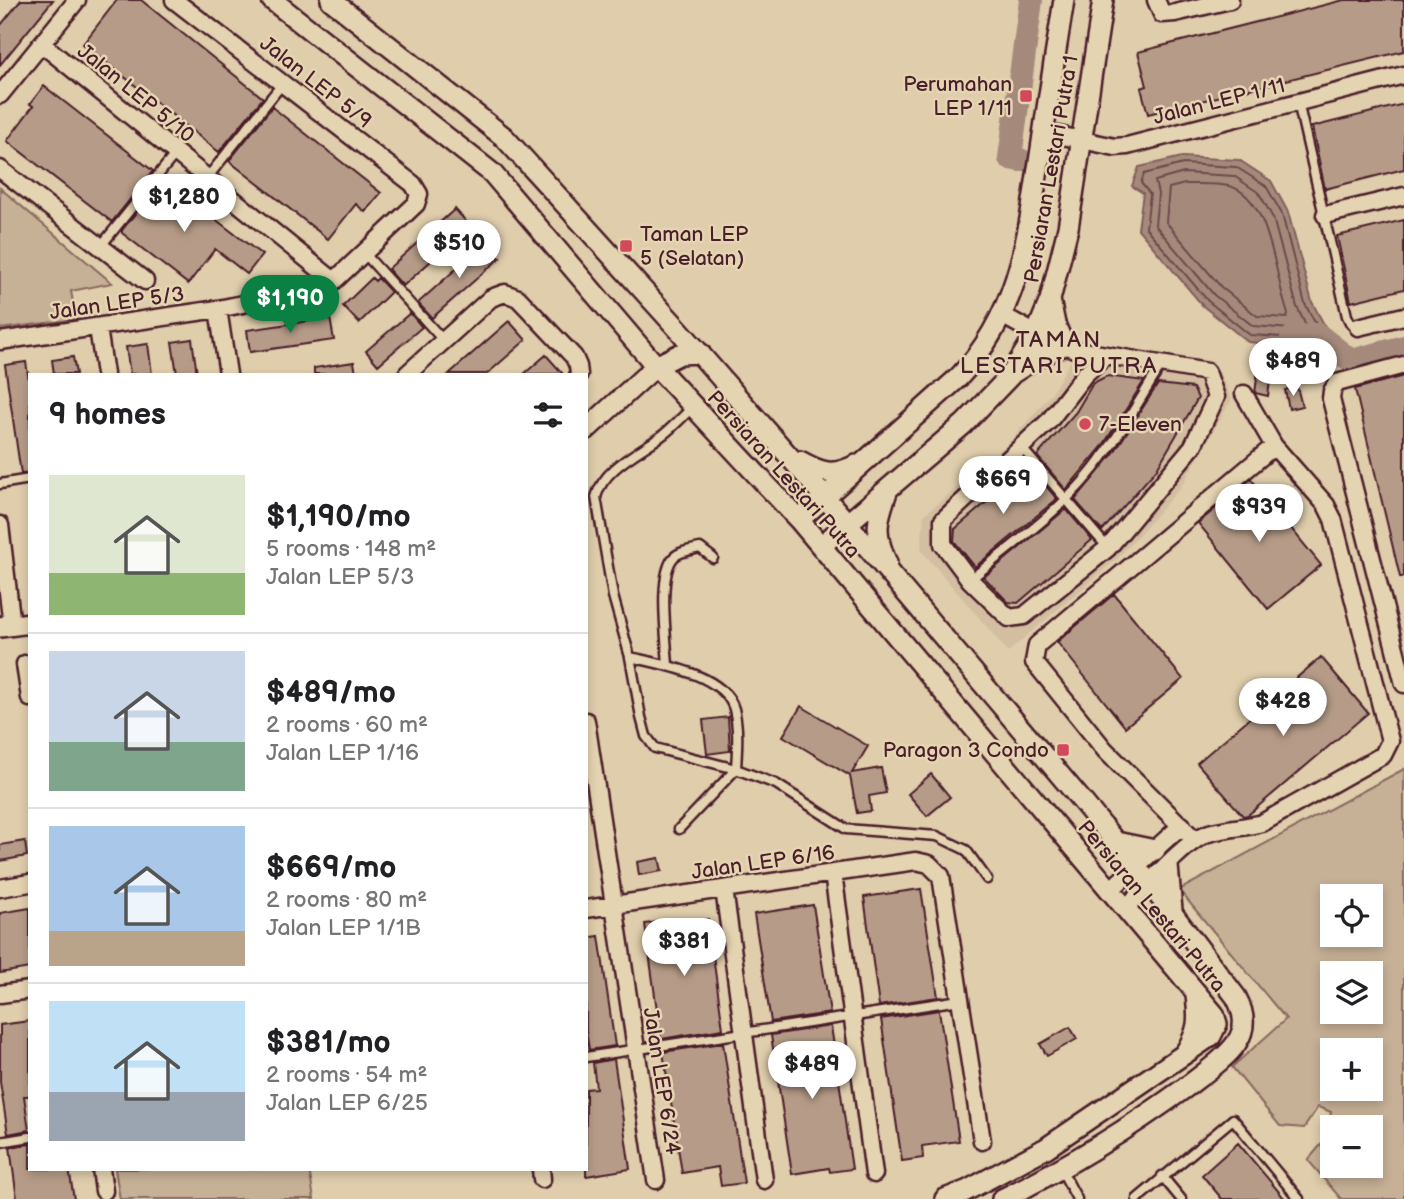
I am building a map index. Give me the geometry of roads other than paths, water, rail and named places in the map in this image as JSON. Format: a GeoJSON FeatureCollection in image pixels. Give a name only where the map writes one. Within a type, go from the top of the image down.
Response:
{"type":"FeatureCollection","features":[{"type":"Feature","properties":{"kind":"street","name":"Jalan LEP 5/9"},"geometry":{"type":"LineString","coordinates":[[174,0],[414,184],[419,194],[416,204]]}},
{"type":"Feature","properties":{"kind":"street","name":"Persiaran Lestari Putra"},"geometry":{"type":"LineString","coordinates":[[272,0],[492,173],[656,366],[799,520],[1214,1014],[1217,1024]]}},
{"type":"Feature","properties":{"kind":"street","name":"Persiaran Lestari Putra"},"geometry":{"type":"LineString","coordinates":[[331,0],[504,137],[700,353],[1136,866],[1236,997],[1243,1011],[1243,1025]]}},
{"type":"Feature","properties":{"kind":"street","name":"Persiaran Lestari Putra 1"},"geometry":{"type":"LineString","coordinates":[[799,520],[959,377],[977,358],[1002,315],[1027,240],[1064,0]]}},
{"type":"Feature","properties":{"kind":"street","name":"Persiaran Lestari Putra 1"},"geometry":{"type":"LineString","coordinates":[[821,546],[964,424],[1010,376],[1035,334],[1050,300],[1068,228],[1103,0]]}},
{"type":"Feature","properties":{"kind":"street"},"geometry":{"type":"LineString","coordinates":[[1156,0],[1161,14],[1230,0]]}},
{"type":"Feature","properties":{"kind":"street"},"geometry":{"type":"LineString","coordinates":[[0,95],[73,1]]}},
{"type":"Feature","properties":{"kind":"street","name":"Jalan LEP 5/10"},"geometry":{"type":"LineString","coordinates":[[41,44],[334,281]]}},
{"type":"Feature","properties":{"kind":"street","name":"Jalan LEP 1/11"},"geometry":{"type":"LineString","coordinates":[[1044,132],[1115,147],[1127,146],[1404,75]]}},
{"type":"Feature","properties":{"kind":"street"},"geometry":{"type":"LineString","coordinates":[[0,169],[145,281]]}},
{"type":"Feature","properties":{"kind":"street"},"geometry":{"type":"LineString","coordinates":[[1325,215],[1404,196]]}},
{"type":"Feature","properties":{"kind":"street","name":"Jalan LEP 5/3"},"geometry":{"type":"LineString","coordinates":[[0,341],[218,309],[313,291],[334,281],[416,204]]}},
{"type":"Feature","properties":{"kind":"street"},"geometry":{"type":"LineString","coordinates":[[408,373],[491,298],[505,293],[518,298],[573,356],[579,370]]}},
{"type":"Feature","properties":{"kind":"street"},"geometry":{"type":"LineString","coordinates":[[1050,300],[1055,324],[1080,371],[1077,384]]}},
{"type":"Feature","properties":{"kind":"street"},"geometry":{"type":"LineString","coordinates":[[218,309],[228,373]]}},
{"type":"Feature","properties":{"kind":"street"},"geometry":{"type":"LineString","coordinates":[[1002,315],[1035,334],[1070,348],[1207,372],[1216,397],[1193,446],[1108,548],[1024,616],[1009,618],[970,580],[943,544],[943,520],[1049,421],[1077,384],[1105,356]]}},
{"type":"Feature","properties":{"kind":"street"},"geometry":{"type":"LineString","coordinates":[[1359,327],[1404,316]]}},
{"type":"Feature","properties":{"kind":"street"},"geometry":{"type":"LineString","coordinates":[[98,328],[105,373]]}},
{"type":"Feature","properties":{"kind":"street"},"geometry":{"type":"LineString","coordinates":[[1010,376],[1035,359],[1070,348]]}},
{"type":"Feature","properties":{"kind":"street"},"geometry":{"type":"LineString","coordinates":[[588,428],[656,366],[680,354],[700,353]]}},
{"type":"Feature","properties":{"kind":"street"},"geometry":{"type":"LineString","coordinates":[[1404,365],[1337,383],[1331,399],[1404,684]]}},
{"type":"Feature","properties":{"kind":"street"},"geometry":{"type":"LineString","coordinates":[[1125,909],[1195,839],[1215,832],[1262,823],[1383,755],[1390,741],[1333,519],[1326,505],[1274,446],[1244,394]]}},
{"type":"Feature","properties":{"kind":"street"},"geometry":{"type":"LineString","coordinates":[[1195,839],[1105,750],[1034,663],[1037,645],[1274,446]]}},
{"type":"Feature","properties":{"kind":"street"},"geometry":{"type":"LineString","coordinates":[[787,453],[816,471],[842,472],[863,461]]}},
{"type":"Feature","properties":{"kind":"street"},"geometry":{"type":"LineString","coordinates":[[889,488],[878,519],[877,532],[893,577]]}},
{"type":"Feature","properties":{"kind":"street"},"geometry":{"type":"LineString","coordinates":[[0,525],[4,588],[14,625]]}},
{"type":"Feature","properties":{"kind":"street"},"geometry":{"type":"LineString","coordinates":[[24,664],[28,687]]}},
{"type":"Feature","properties":{"kind":"street","name":"Jalan LEP 6/24"},"geometry":{"type":"LineString","coordinates":[[588,746],[592,797],[614,905],[656,1180]]}},
{"type":"Feature","properties":{"kind":"street"},"geometry":{"type":"LineString","coordinates":[[1109,891],[1182,825]]}},
{"type":"Feature","properties":{"kind":"street"},"geometry":{"type":"LineString","coordinates":[[1116,842],[1155,849]]}},
{"type":"Feature","properties":{"kind":"street","name":"Jalan LEP 6/16"},"geometry":{"type":"LineString","coordinates":[[588,909],[916,861],[929,864],[942,876],[960,1000]]}},
{"type":"Feature","properties":{"kind":"street"},"geometry":{"type":"LineString","coordinates":[[1168,866],[1172,912]]}},
{"type":"Feature","properties":{"kind":"street"},"geometry":{"type":"LineString","coordinates":[[832,873],[874,1174]]}},
{"type":"Feature","properties":{"kind":"street"},"geometry":{"type":"LineString","coordinates":[[0,888],[28,883]]}},
{"type":"Feature","properties":{"kind":"street"},"geometry":{"type":"LineString","coordinates":[[724,889],[764,1180]]}},
{"type":"Feature","properties":{"kind":"street"},"geometry":{"type":"LineString","coordinates":[[0,994],[28,990]]}},
{"type":"Feature","properties":{"kind":"street"},"geometry":{"type":"LineString","coordinates":[[1182,1056],[1198,1027],[1196,995]]}},
{"type":"Feature","properties":{"kind":"street"},"geometry":{"type":"LineString","coordinates":[[960,1000],[982,1141]]}},
{"type":"Feature","properties":{"kind":"street"},"geometry":{"type":"LineString","coordinates":[[945,1199],[966,1191],[1046,1149],[1211,1036],[1217,1024],[1243,1025],[1237,1043],[1205,1072],[1166,1101],[1060,1169],[1002,1199]]}},
{"type":"Feature","properties":{"kind":"street"},"geometry":{"type":"LineString","coordinates":[[101,1171],[104,1191]]}},
{"type":"Feature","properties":{"kind":"lane"},"geometry":{"type":"LineString","coordinates":[[207,178],[283,83]]}},
{"type":"Feature","properties":{"kind":"lane"},"geometry":{"type":"LineString","coordinates":[[1298,102],[1347,316],[1351,324],[1359,327]]}},
{"type":"Feature","properties":{"kind":"lane"},"geometry":{"type":"LineString","coordinates":[[100,247],[176,153]]}},
{"type":"Feature","properties":{"kind":"lane"},"geometry":{"type":"LineString","coordinates":[[364,253],[443,340]]}},
{"type":"Feature","properties":{"kind":"lane"},"geometry":{"type":"LineString","coordinates":[[970,580],[1088,476],[1131,414],[1161,364]]}},
{"type":"Feature","properties":{"kind":"lane"},"geometry":{"type":"LineString","coordinates":[[693,407],[665,433],[607,477],[598,487],[596,497],[613,596],[630,657],[646,736],[655,748],[736,769],[776,784],[846,829],[937,836],[966,850],[987,879]]}},
{"type":"Feature","properties":{"kind":"lane"},"geometry":{"type":"LineString","coordinates":[[1021,447],[1108,548]]}},
{"type":"Feature","properties":{"kind":"lane"},"geometry":{"type":"LineString","coordinates":[[0,484],[28,479]]}},
{"type":"Feature","properties":{"kind":"lane"},"geometry":{"type":"LineString","coordinates":[[668,666],[665,575],[673,558],[682,552],[700,548],[713,558]]}},
{"type":"Feature","properties":{"kind":"lane"},"geometry":{"type":"LineString","coordinates":[[630,657],[705,678],[733,707],[738,740],[736,769],[679,829]]}},
{"type":"Feature","properties":{"kind":"lane"},"geometry":{"type":"LineString","coordinates":[[588,1057],[960,1000]]}},
{"type":"Feature","properties":{"kind":"lane"},"geometry":{"type":"LineString","coordinates":[[1137,1199],[1233,1119],[1299,1199]]}},
{"type":"Feature","properties":{"kind":"lane"},"geometry":{"type":"LineString","coordinates":[[0,1142],[28,1138]]}},
{"type":"Feature","properties":{"kind":"lane"},"geometry":{"type":"LineString","coordinates":[[1060,1169],[1077,1199]]}},
{"type":"Feature","properties":{"kind":"lane"},"geometry":{"type":"LineString","coordinates":[[1162,1176],[1181,1199]]}},
{"type":"Feature","properties":{"kind":"water"},"geometry":{"type":"Polygon","coordinates":[[[1182,157],[1239,160],[1271,181],[1288,212],[1312,302],[1328,332],[1317,348],[1248,342],[1203,306],[1138,229],[1143,193],[1132,186],[1139,167],[1182,157]]]}},
{"type":"Feature","properties":{"kind":"waterway"},"geometry":{"type":"LineString","coordinates":[[1020,160],[1010,158],[1031,0]]}},
{"type":"Feature","properties":{"kind":"waterway"},"geometry":{"type":"LineString","coordinates":[[1292,338],[1318,335],[1351,361],[1404,347]]}},
{"type":"Feature","properties":{"kind":"place","name":"Perumahan LEP 1/11"},"geometry":{"type":"Point","coordinates":[1026,96]}},
{"type":"Feature","properties":{"kind":"place","name":"Taman LEP 5 (Selatan)"},"geometry":{"type":"Point","coordinates":[626,246]}},
{"type":"Feature","properties":{"kind":"place","name":"7-Eleven"},"geometry":{"type":"Point","coordinates":[1085,424]}},
{"type":"Feature","properties":{"kind":"place","name":"Paragon 3 Condo"},"geometry":{"type":"Point","coordinates":[1063,750]}},
{"type":"Feature","properties":{"kind":"district","name":"TAMAN LESTARI PUTRA"},"geometry":{"type":"Point","coordinates":[1059,352]}}]}
